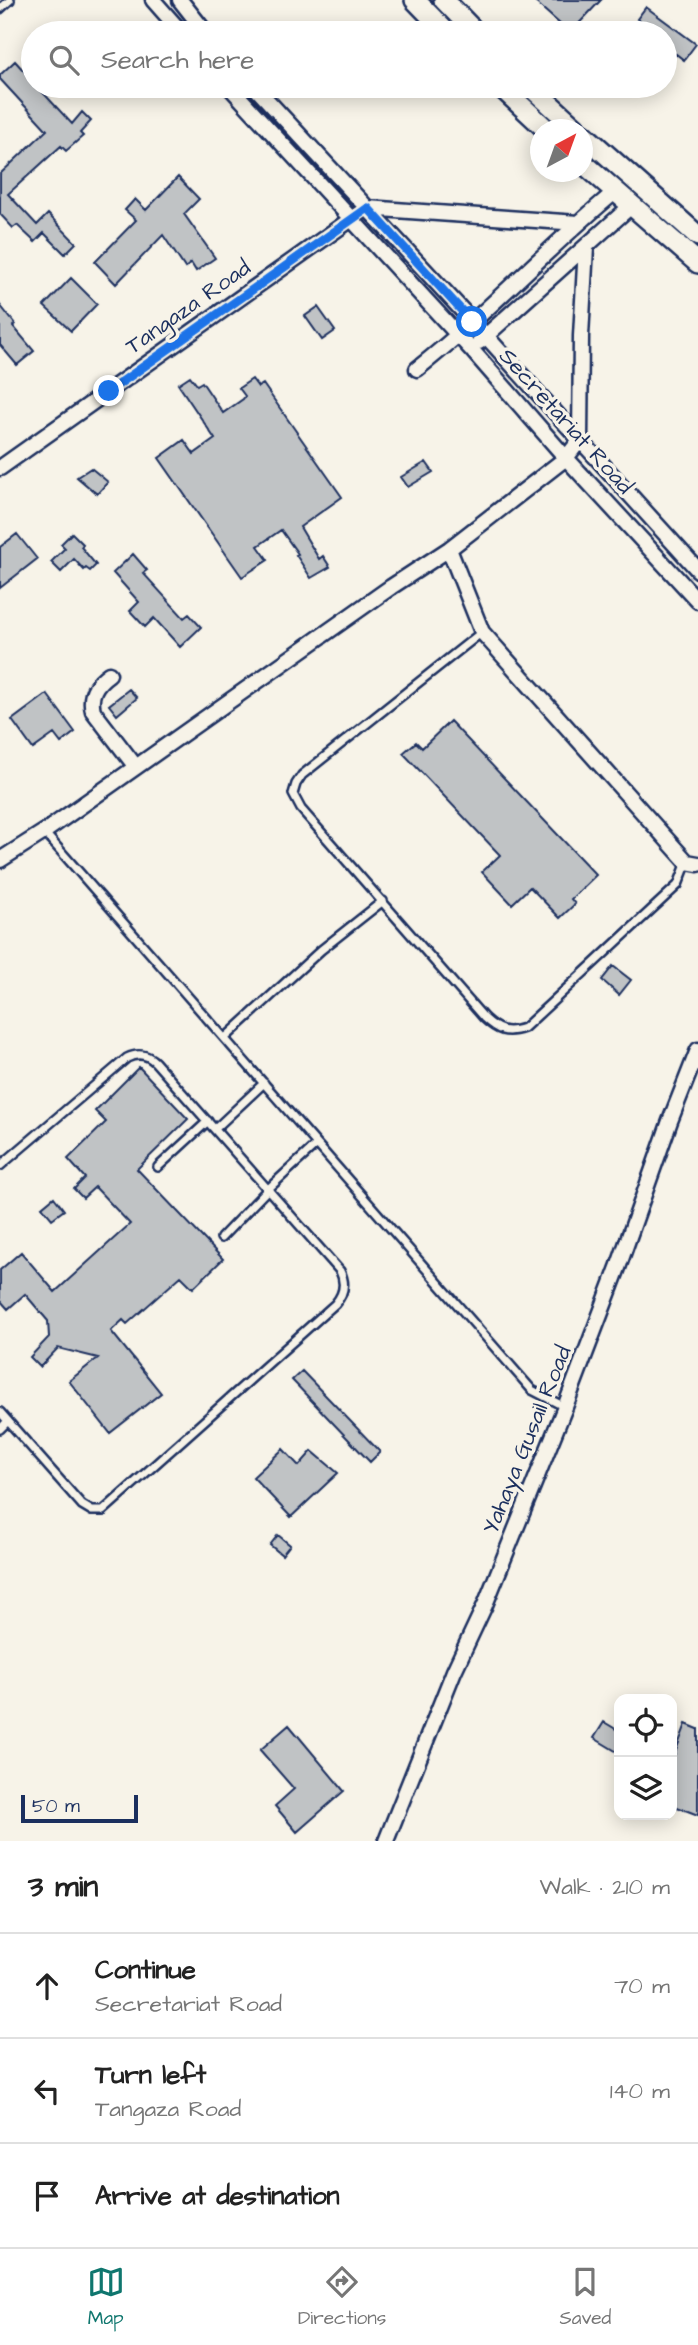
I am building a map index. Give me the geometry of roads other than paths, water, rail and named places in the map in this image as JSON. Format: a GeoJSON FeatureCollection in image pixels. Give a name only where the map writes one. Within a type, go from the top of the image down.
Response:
{"type":"FeatureCollection","features":[{"type":"Feature","properties":{"kind":"main road"},"geometry":{"type":"LineString","coordinates":[[415,0],[435,21]]}},
{"type":"Feature","properties":{"kind":"main road"},"geometry":{"type":"LineString","coordinates":[[444,0],[465,21]]}},
{"type":"Feature","properties":{"kind":"main road"},"geometry":{"type":"LineString","coordinates":[[513,98],[535,119]]}},
{"type":"Feature","properties":{"kind":"main road"},"geometry":{"type":"LineString","coordinates":[[543,98],[566,119]]}},
{"type":"Feature","properties":{"kind":"main road"},"geometry":{"type":"LineString","coordinates":[[593,142],[698,236]]}},
{"type":"Feature","properties":{"kind":"main road"},"geometry":{"type":"LineString","coordinates":[[593,171],[698,263]]}},
{"type":"Feature","properties":{"kind":"street"},"geometry":{"type":"LineString","coordinates":[[153,0],[172,21]]}},
{"type":"Feature","properties":{"kind":"street"},"geometry":{"type":"LineString","coordinates":[[180,0],[197,21]]}},
{"type":"Feature","properties":{"kind":"street","name":"Secretariat Road"},"geometry":{"type":"LineString","coordinates":[[240,98],[698,601]]}},
{"type":"Feature","properties":{"kind":"street","name":"Secretariat Road"},"geometry":{"type":"LineString","coordinates":[[265,98],[698,570]]}},
{"type":"Feature","properties":{"kind":"street"},"geometry":{"type":"LineString","coordinates":[[417,369],[459,336],[578,223],[616,191]]}},
{"type":"Feature","properties":{"kind":"street"},"geometry":{"type":"LineString","coordinates":[[471,349],[632,205]]}},
{"type":"Feature","properties":{"kind":"street"},"geometry":{"type":"LineString","coordinates":[[368,208],[578,223]]}},
{"type":"Feature","properties":{"kind":"street","name":"Tangaza Road"},"geometry":{"type":"LineString","coordinates":[[0,468],[368,208]]}},
{"type":"Feature","properties":{"kind":"street"},"geometry":{"type":"LineString","coordinates":[[0,860],[449,549],[566,458],[580,440],[580,361],[586,247]]}},
{"type":"Feature","properties":{"kind":"street"},"geometry":{"type":"LineString","coordinates":[[449,549],[482,632],[693,863]]}},
{"type":"Feature","properties":{"kind":"street"},"geometry":{"type":"LineString","coordinates":[[109,674],[93,689],[90,701],[93,711],[136,767]]}},
{"type":"Feature","properties":{"kind":"street","name":"Yahaya Gusail Road"},"geometry":{"type":"LineString","coordinates":[[386,1841],[565,1407],[698,1050]]}},
{"type":"Feature","properties":{"kind":"lane"},"geometry":{"type":"LineString","coordinates":[[0,9],[10,0]]}},
{"type":"Feature","properties":{"kind":"lane"},"geometry":{"type":"LineString","coordinates":[[482,632],[302,775],[293,794],[301,809],[484,1018],[497,1030],[509,1033],[524,1028],[678,885],[693,863]]}},
{"type":"Feature","properties":{"kind":"lane"},"geometry":{"type":"LineString","coordinates":[[44,832],[532,1390],[565,1407]]}},
{"type":"Feature","properties":{"kind":"lane"},"geometry":{"type":"LineString","coordinates":[[225,1038],[321,950],[383,901]]}},
{"type":"Feature","properties":{"kind":"lane"},"geometry":{"type":"LineString","coordinates":[[0,1166],[127,1058],[136,1054],[146,1056],[155,1062],[340,1271],[344,1282],[343,1293],[335,1304],[108,1509],[98,1512],[87,1509],[0,1412]]}},
{"type":"Feature","properties":{"kind":"lane"},"geometry":{"type":"LineString","coordinates":[[215,1129],[264,1083]]}},
{"type":"Feature","properties":{"kind":"lane"},"geometry":{"type":"LineString","coordinates":[[159,1167],[208,1121]]}},
{"type":"Feature","properties":{"kind":"lane"},"geometry":{"type":"LineString","coordinates":[[220,1238],[317,1144]]}},
{"type":"Feature","properties":{"kind":"lane"},"geometry":{"type":"LineString","coordinates":[[0,1429],[8,1421]]}}]}
